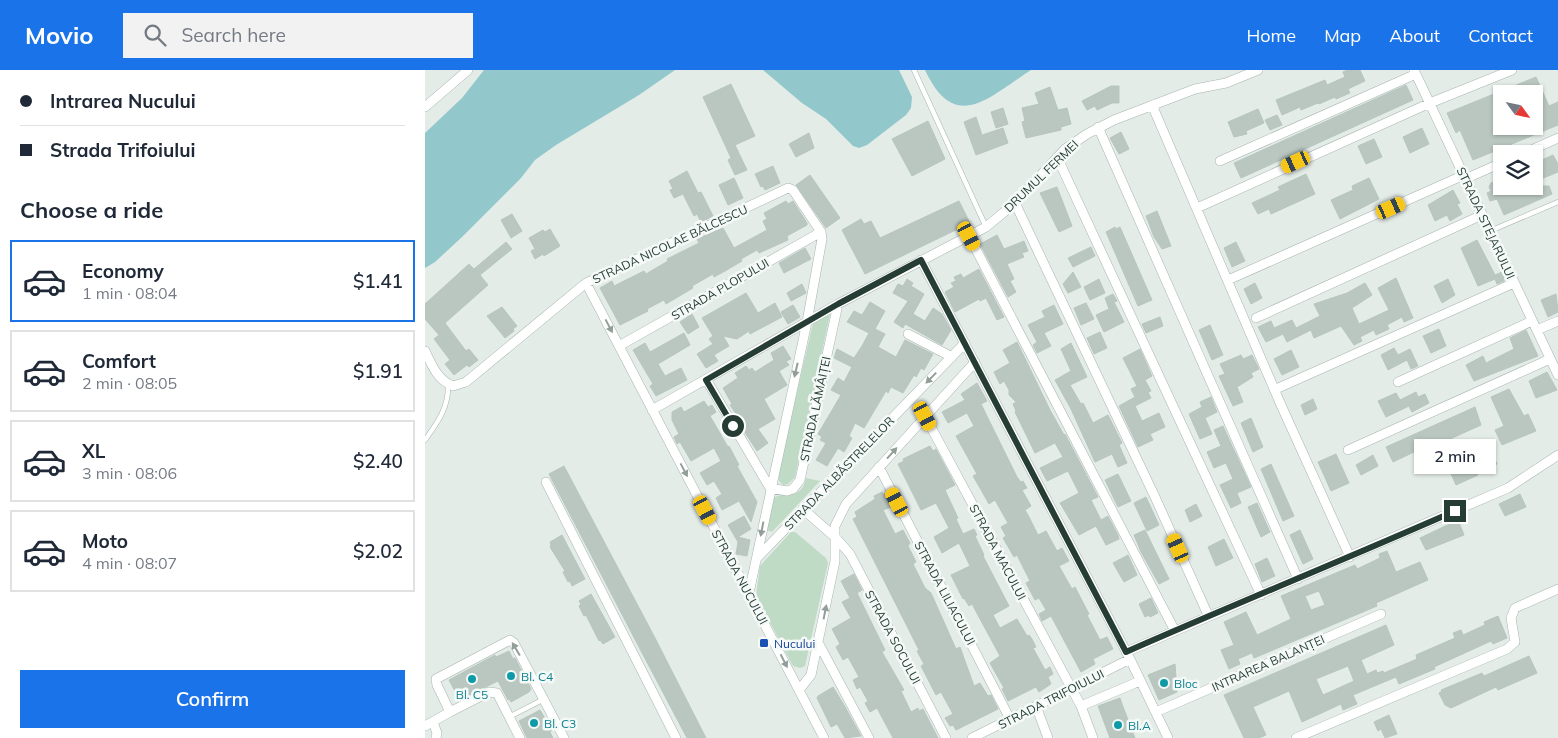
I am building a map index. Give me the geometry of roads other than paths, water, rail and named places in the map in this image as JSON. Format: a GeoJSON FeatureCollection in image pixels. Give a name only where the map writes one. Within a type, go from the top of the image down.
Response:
{"type":"FeatureCollection","features":[{"type":"Feature","properties":{"kind":"street"},"geometry":{"type":"LineString","coordinates":[[425,107],[468,70]]}},
{"type":"Feature","properties":{"kind":"street","name":"DRUMUL FERMEI"},"geometry":{"type":"LineString","coordinates":[[652,410],[838,304],[986,226],[1015,203],[1057,157],[1077,140],[1098,128],[1195,89],[1235,80],[1258,70]]}},
{"type":"Feature","properties":{"kind":"street"},"geometry":{"type":"LineString","coordinates":[[1197,208],[1430,103],[1512,70]]}},
{"type":"Feature","properties":{"kind":"street"},"geometry":{"type":"LineString","coordinates":[[1220,161],[1415,72]]}},
{"type":"Feature","properties":{"kind":"street","name":"STRADA STEJARULUI"},"geometry":{"type":"LineString","coordinates":[[1415,72],[1558,375]]}},
{"type":"Feature","properties":{"kind":"street"},"geometry":{"type":"LineString","coordinates":[[1153,105],[1350,557]]}},
{"type":"Feature","properties":{"kind":"street"},"geometry":{"type":"LineString","coordinates":[[1098,128],[1298,579]]}},
{"type":"Feature","properties":{"kind":"street"},"geometry":{"type":"LineString","coordinates":[[1542,145],[1558,138]]}},
{"type":"Feature","properties":{"kind":"street"},"geometry":{"type":"LineString","coordinates":[[1057,157],[1261,595]]}},
{"type":"Feature","properties":{"kind":"street"},"geometry":{"type":"LineString","coordinates":[[1228,280],[1493,166]]}},
{"type":"Feature","properties":{"kind":"street","name":"STRADA NICOLAE BĂLCESCU"},"geometry":{"type":"LineString","coordinates":[[448,384],[453,386],[466,382],[586,283],[788,188],[797,194],[821,232]]}},
{"type":"Feature","properties":{"kind":"street"},"geometry":{"type":"LineString","coordinates":[[1015,203],[1155,497],[1208,615]]}},
{"type":"Feature","properties":{"kind":"street"},"geometry":{"type":"LineString","coordinates":[[1256,318],[1482,215]]}},
{"type":"Feature","properties":{"kind":"street"},"geometry":{"type":"LineString","coordinates":[[749,593],[807,322],[822,238],[821,232]]}},
{"type":"Feature","properties":{"kind":"street","name":"STRADA PLOPULUI"},"geometry":{"type":"LineString","coordinates":[[619,346],[821,232]]}},
{"type":"Feature","properties":{"kind":"street"},"geometry":{"type":"LineString","coordinates":[[969,236],[1175,631]]}},
{"type":"Feature","properties":{"kind":"street"},"geometry":{"type":"LineString","coordinates":[[921,260],[1128,656],[1167,738]]}},
{"type":"Feature","properties":{"kind":"street","name":"STRADA NUCULUI"},"geometry":{"type":"LineString","coordinates":[[586,283],[824,738]]}},
{"type":"Feature","properties":{"kind":"street"},"geometry":{"type":"LineString","coordinates":[[1276,390],[1514,283]]}},
{"type":"Feature","properties":{"kind":"street","name":"STRADA LĂMÂIȚEI"},"geometry":{"type":"LineString","coordinates":[[770,488],[790,491],[796,487],[799,480],[838,304]]}},
{"type":"Feature","properties":{"kind":"street"},"geometry":{"type":"LineString","coordinates":[[1398,382],[1532,321]]}},
{"type":"Feature","properties":{"kind":"street"},"geometry":{"type":"LineString","coordinates":[[1537,330],[1558,321]]}},
{"type":"Feature","properties":{"kind":"street"},"geometry":{"type":"LineString","coordinates":[[908,334],[952,357]]}},
{"type":"Feature","properties":{"kind":"street","name":"STRADA ALBĂSTRELELOR"},"geometry":{"type":"LineString","coordinates":[[755,560],[965,344]]}},
{"type":"Feature","properties":{"kind":"street"},"geometry":{"type":"LineString","coordinates":[[425,351],[438,375],[448,384]]}},
{"type":"Feature","properties":{"kind":"street"},"geometry":{"type":"LineString","coordinates":[[1348,450],[1550,359]]}},
{"type":"Feature","properties":{"kind":"street","name":"STRADA ALBĂSTRELELOR"},"geometry":{"type":"LineString","coordinates":[[799,690],[811,675],[819,644],[835,561],[835,526],[846,504],[975,362]]}},
{"type":"Feature","properties":{"kind":"street"},"geometry":{"type":"LineString","coordinates":[[706,380],[770,488]]}},
{"type":"Feature","properties":{"kind":"street","name":"STRADA MACULUI"},"geometry":{"type":"LineString","coordinates":[[925,416],[1081,706],[1093,738]]}},
{"type":"Feature","properties":{"kind":"street","name":"STRADA TRIFOIULUI"},"geometry":{"type":"LineString","coordinates":[[972,738],[1071,689],[1128,656],[1208,615],[1261,595],[1508,488],[1558,455]]}},
{"type":"Feature","properties":{"kind":"street","name":"STRADA LILIACULUI"},"geometry":{"type":"LineString","coordinates":[[879,467],[1010,719]]}},
{"type":"Feature","properties":{"kind":"street"},"geometry":{"type":"LineString","coordinates":[[546,482],[676,738]]}},
{"type":"Feature","properties":{"kind":"street","name":"STRADA SOCULUI"},"geometry":{"type":"LineString","coordinates":[[803,509],[836,538],[850,554],[946,738]]}},
{"type":"Feature","properties":{"kind":"street"},"geometry":{"type":"LineString","coordinates":[[1296,738],[1507,649],[1515,642],[1511,618],[1515,608],[1558,589]]}},
{"type":"Feature","properties":{"kind":"street","name":"INTRAREA BALANȚEI"},"geometry":{"type":"LineString","coordinates":[[1156,712],[1381,614]]}},
{"type":"Feature","properties":{"kind":"street"},"geometry":{"type":"LineString","coordinates":[[450,712],[437,685],[436,678],[510,640],[514,643],[564,738]]}},
{"type":"Feature","properties":{"kind":"street"},"geometry":{"type":"LineString","coordinates":[[819,644],[869,738]]}},
{"type":"Feature","properties":{"kind":"street"},"geometry":{"type":"LineString","coordinates":[[1081,706],[1140,681]]}},
{"type":"Feature","properties":{"kind":"street"},"geometry":{"type":"LineString","coordinates":[[436,738],[437,733],[429,724],[489,692],[495,692],[499,696],[520,738]]}},
{"type":"Feature","properties":{"kind":"street"},"geometry":{"type":"LineString","coordinates":[[1036,706],[1047,738]]}},
{"type":"Feature","properties":{"kind":"lane"},"geometry":{"type":"LineString","coordinates":[[914,70],[986,226]]}},
{"type":"Feature","properties":{"kind":"lane"},"geometry":{"type":"LineString","coordinates":[[1489,231],[1558,202]]}},
{"type":"Feature","properties":{"kind":"lane"},"geometry":{"type":"LineString","coordinates":[[425,440],[439,421],[445,408],[449,397],[448,384]]}},
{"type":"Feature","properties":{"kind":"lane"},"geometry":{"type":"LineString","coordinates":[[509,717],[544,699]]}},
{"type":"Feature","properties":{"kind":"water"},"geometry":{"type":"Polygon","coordinates":[[[484,70],[675,70],[639,95],[556,145],[535,160],[521,178],[462,237],[435,262],[425,268],[425,133],[462,98],[484,70]]]}},
{"type":"Feature","properties":{"kind":"water"},"geometry":{"type":"Polygon","coordinates":[[[763,70],[899,70],[912,97],[911,108],[906,115],[867,145],[859,148],[853,146],[826,119],[802,103],[763,70]]]}},
{"type":"Feature","properties":{"kind":"water"},"geometry":{"type":"Polygon","coordinates":[[[925,70],[1031,70],[986,99],[960,106],[948,101],[936,90],[925,70]]]}},
{"type":"Feature","properties":{"kind":"place","name":"Nucului"},"geometry":{"type":"Point","coordinates":[764,643]}},
{"type":"Feature","properties":{"kind":"place","name":"Bl. C4"},"geometry":{"type":"Point","coordinates":[511,676]}},
{"type":"Feature","properties":{"kind":"place","name":"Bl. C5"},"geometry":{"type":"Point","coordinates":[472,679]}},
{"type":"Feature","properties":{"kind":"place","name":"Bloc"},"geometry":{"type":"Point","coordinates":[1164,683]}},
{"type":"Feature","properties":{"kind":"place","name":"Bl. C3"},"geometry":{"type":"Point","coordinates":[534,723]}},
{"type":"Feature","properties":{"kind":"place","name":"Bl.A"},"geometry":{"type":"Point","coordinates":[1118,725]}}]}
